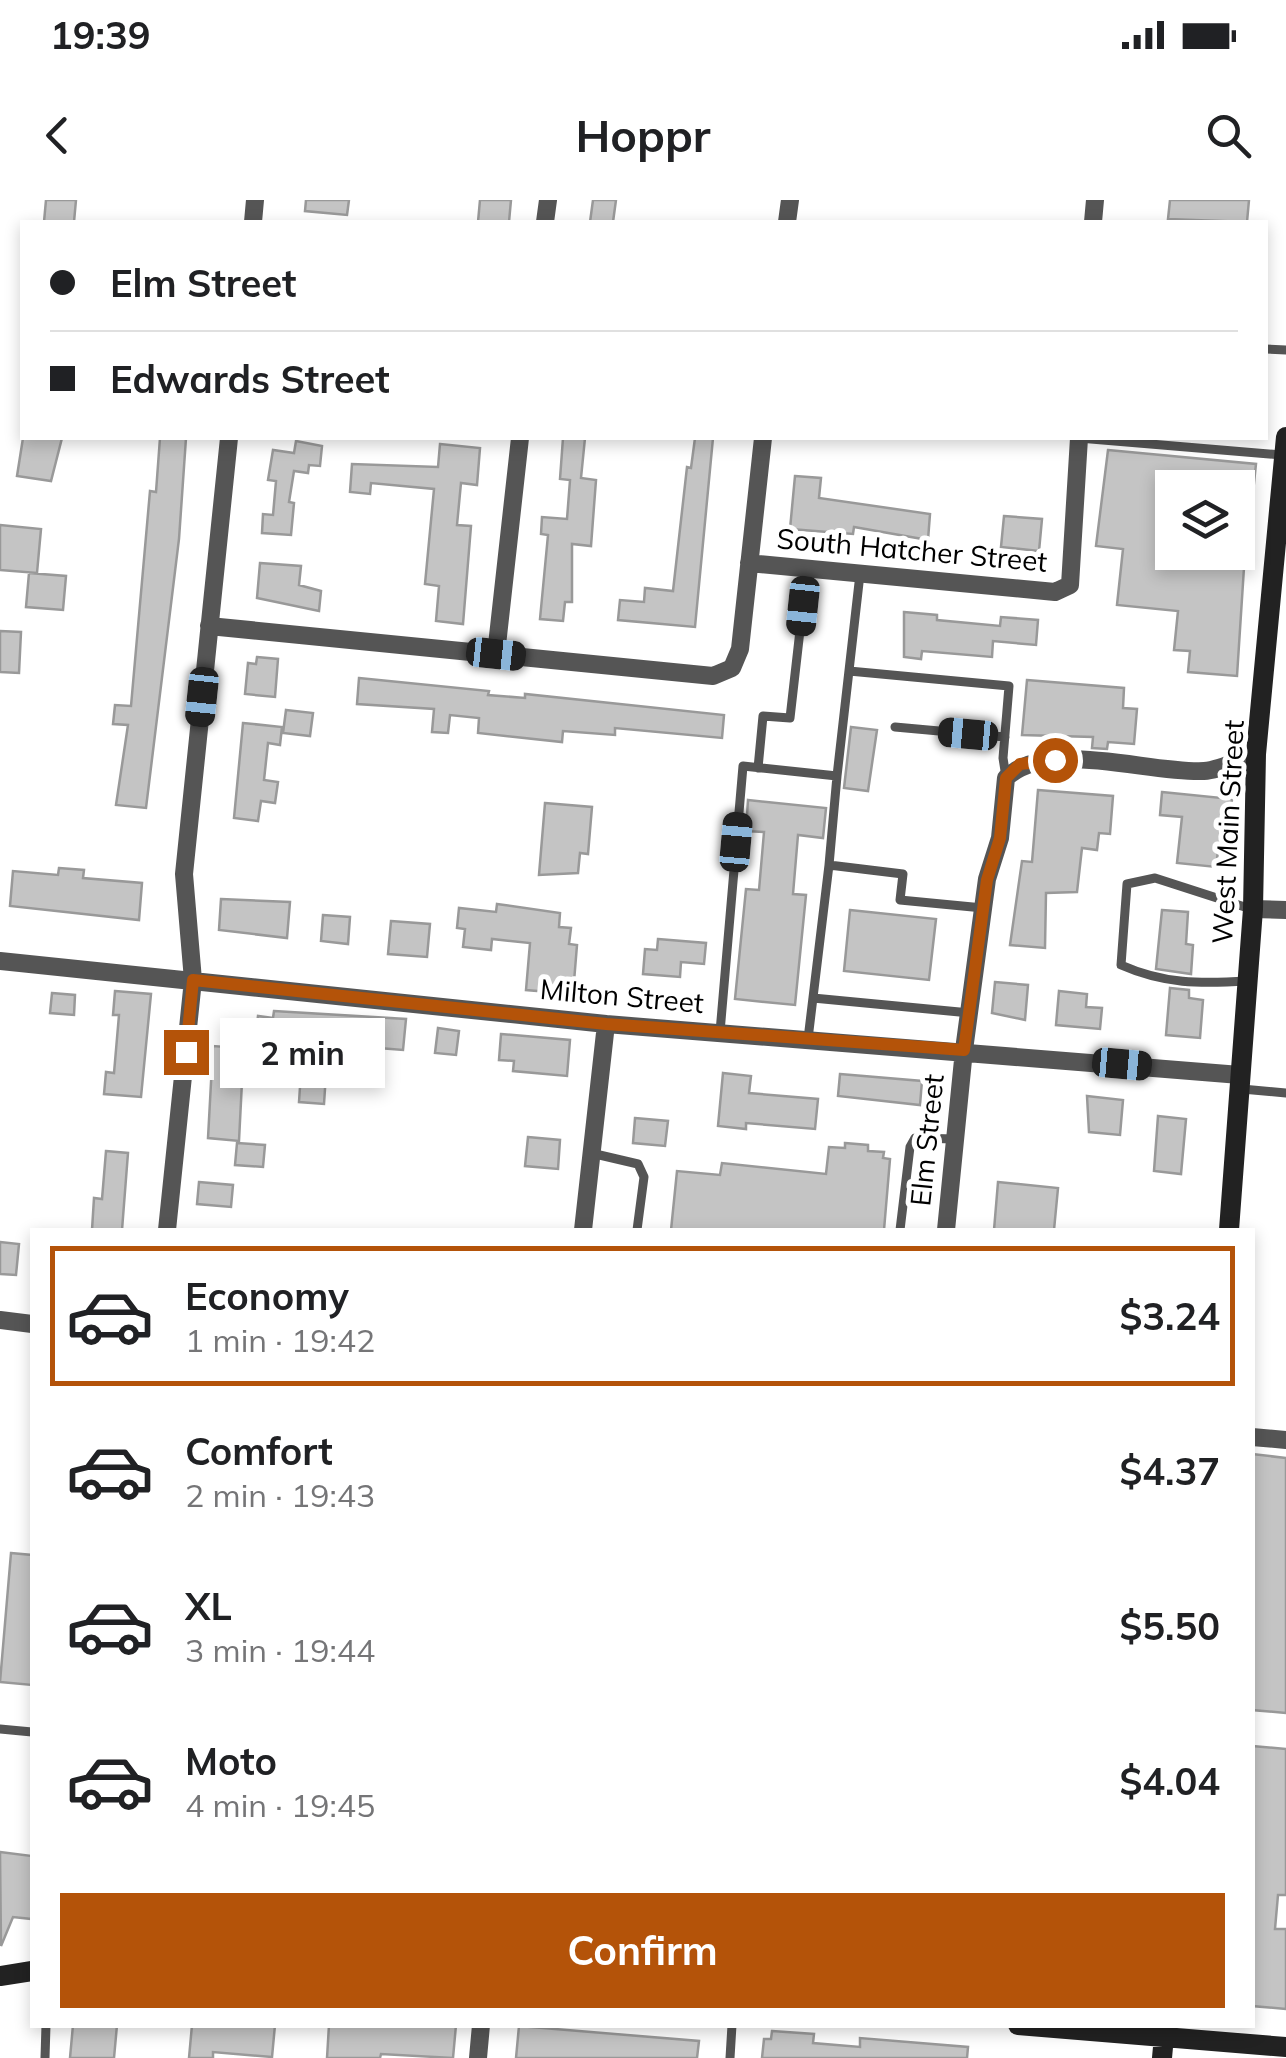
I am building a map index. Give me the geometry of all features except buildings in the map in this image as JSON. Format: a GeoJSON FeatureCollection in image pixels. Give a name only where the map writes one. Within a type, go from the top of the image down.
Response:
{"type":"FeatureCollection","features":[{"type":"Feature","properties":{"kind":"main road","name":"West Main Street"},"geometry":{"type":"LineString","coordinates":[[1229,1228],[1253,909],[1256,754],[1282,515],[1285,446]]}},
{"type":"Feature","properties":{"kind":"main road"},"geometry":{"type":"LineString","coordinates":[[0,1976],[30,1971]]}},
{"type":"Feature","properties":{"kind":"main road"},"geometry":{"type":"LineString","coordinates":[[1064,2028],[1164,2041],[1286,2047]]}},
{"type":"Feature","properties":{"kind":"street"},"geometry":{"type":"LineString","coordinates":[[167,1228],[193,980],[184,874],[230,440]]}},
{"type":"Feature","properties":{"kind":"street"},"geometry":{"type":"LineString","coordinates":[[496,654],[520,440]]}},
{"type":"Feature","properties":{"kind":"street"},"geometry":{"type":"LineString","coordinates":[[209,626],[712,676],[732,668],[740,649],[763,440]]}},
{"type":"Feature","properties":{"kind":"street","name":"South Hatcher Street"},"geometry":{"type":"LineString","coordinates":[[749,564],[1055,592],[1070,585],[1079,440]]}},
{"type":"Feature","properties":{"kind":"street"},"geometry":{"type":"LineString","coordinates":[[1006,778],[1020,764],[1055,760],[1207,771],[1256,754]]}},
{"type":"Feature","properties":{"kind":"street","name":"Elm Street"},"geometry":{"type":"LineString","coordinates":[[946,1228],[964,1050],[983,908],[1000,838],[1006,778]]}},
{"type":"Feature","properties":{"kind":"street"},"geometry":{"type":"LineString","coordinates":[[1253,909],[1286,910]]}},
{"type":"Feature","properties":{"kind":"street","name":"Milton Street"},"geometry":{"type":"LineString","coordinates":[[0,961],[606,1024],[964,1050],[1240,1082]]}},
{"type":"Feature","properties":{"kind":"street"},"geometry":{"type":"LineString","coordinates":[[583,1228],[606,1024]]}},
{"type":"Feature","properties":{"kind":"street"},"geometry":{"type":"LineString","coordinates":[[0,1320],[30,1324]]}},
{"type":"Feature","properties":{"kind":"street"},"geometry":{"type":"LineString","coordinates":[[1255,1437],[1286,1440]]}},
{"type":"Feature","properties":{"kind":"street"},"geometry":{"type":"LineString","coordinates":[[478,2058],[481,2028]]}},
{"type":"Feature","properties":{"kind":"lane"},"geometry":{"type":"LineString","coordinates":[[1130,440],[1285,446]]}},
{"type":"Feature","properties":{"kind":"lane"},"geometry":{"type":"LineString","coordinates":[[758,768],[763,716],[790,718],[808,569]]}},
{"type":"Feature","properties":{"kind":"lane"},"geometry":{"type":"LineString","coordinates":[[808,1039],[860,574]]}},
{"type":"Feature","properties":{"kind":"lane"},"geometry":{"type":"LineString","coordinates":[[848,671],[1009,686],[1006,778]]}},
{"type":"Feature","properties":{"kind":"lane"},"geometry":{"type":"LineString","coordinates":[[894,727],[1005,738]]}},
{"type":"Feature","properties":{"kind":"lane"},"geometry":{"type":"LineString","coordinates":[[720,1032],[743,766],[837,776]]}},
{"type":"Feature","properties":{"kind":"lane"},"geometry":{"type":"LineString","coordinates":[[829,864],[903,874],[900,900],[983,908]]}},
{"type":"Feature","properties":{"kind":"lane"},"geometry":{"type":"LineString","coordinates":[[1248,981],[1188,985],[1151,978],[1121,965],[1128,884],[1155,878],[1253,909]]}},
{"type":"Feature","properties":{"kind":"lane"},"geometry":{"type":"LineString","coordinates":[[813,998],[970,1013]]}},
{"type":"Feature","properties":{"kind":"lane"},"geometry":{"type":"LineString","coordinates":[[1240,1082],[1286,1093]]}},
{"type":"Feature","properties":{"kind":"lane"},"geometry":{"type":"LineString","coordinates":[[900,1228],[914,1138],[955,1139]]}},
{"type":"Feature","properties":{"kind":"lane"},"geometry":{"type":"LineString","coordinates":[[592,1153],[638,1164],[644,1176],[637,1228]]}},
{"type":"Feature","properties":{"kind":"lane"},"geometry":{"type":"LineString","coordinates":[[0,1729],[30,1732]]}},
{"type":"Feature","properties":{"kind":"lane"},"geometry":{"type":"LineString","coordinates":[[45,2058],[46,2028]]}},
{"type":"Feature","properties":{"kind":"lane"},"geometry":{"type":"LineString","coordinates":[[730,2058],[732,2028]]}},
{"type":"Feature","properties":{"kind":"route"},"geometry":{"type":"LineString","coordinates":[[186,1052],[193,980],[606,1024],[964,1050],[987,880],[1000,838],[1006,778],[1020,764],[1055,760]]}}]}
